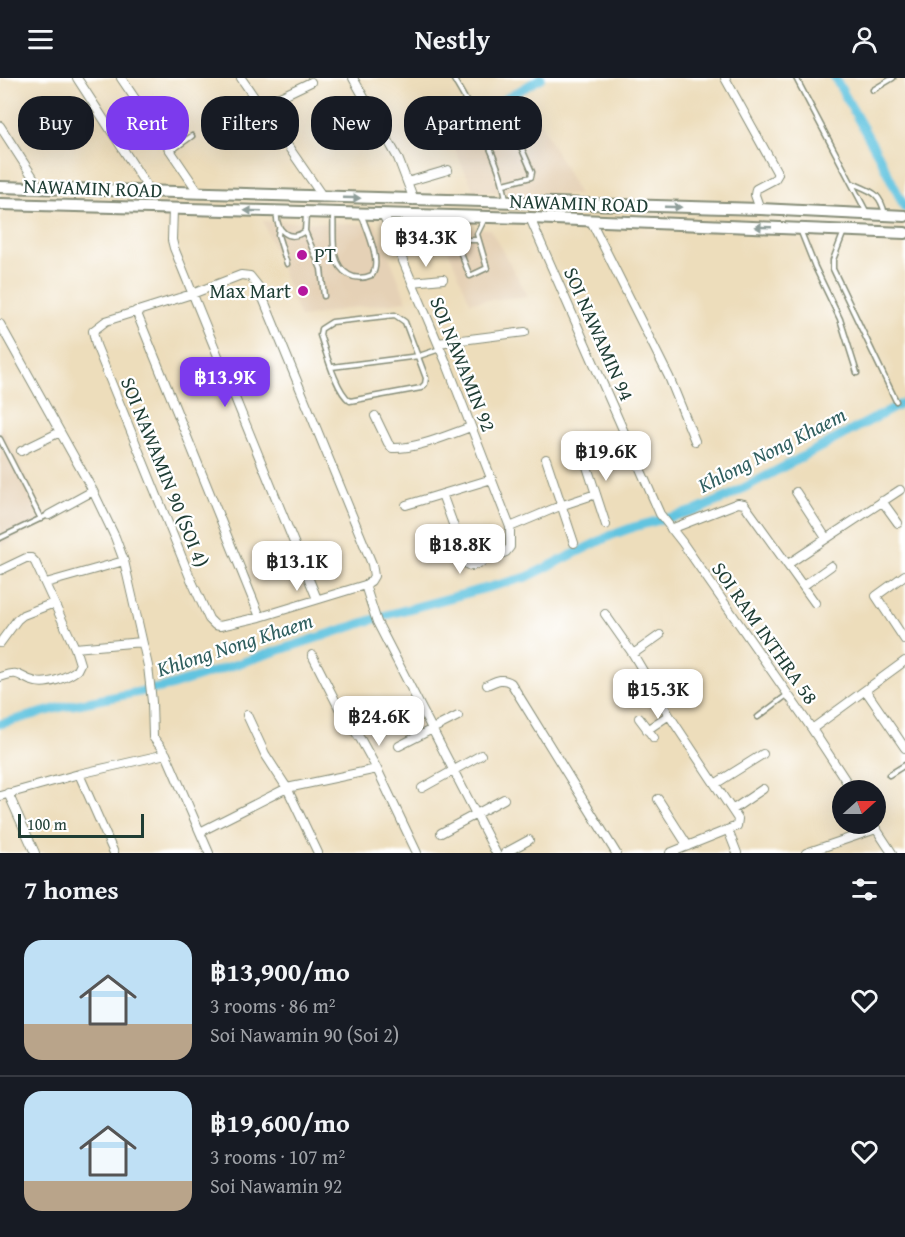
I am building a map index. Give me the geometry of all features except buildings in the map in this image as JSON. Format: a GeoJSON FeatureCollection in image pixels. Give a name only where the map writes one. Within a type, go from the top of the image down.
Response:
{"type":"FeatureCollection","features":[{"type":"Feature","properties":{"kind":"main road","name":"NAWAMIN ROAD"},"geometry":{"type":"LineString","coordinates":[[0,187],[531,202],[905,216]]}},
{"type":"Feature","properties":{"kind":"main road"},"geometry":{"type":"LineString","coordinates":[[530,218],[531,202]]}},
{"type":"Feature","properties":{"kind":"main road","name":"NAWAMIN ROAD"},"geometry":{"type":"LineString","coordinates":[[0,204],[384,216],[530,218],[905,233]]}},
{"type":"Feature","properties":{"kind":"street"},"geometry":{"type":"LineString","coordinates":[[76,78],[150,191]]}},
{"type":"Feature","properties":{"kind":"street"},"geometry":{"type":"LineString","coordinates":[[121,78],[199,193]]}},
{"type":"Feature","properties":{"kind":"street"},"geometry":{"type":"LineString","coordinates":[[241,78],[254,96]]}},
{"type":"Feature","properties":{"kind":"street"},"geometry":{"type":"LineString","coordinates":[[353,78],[399,158],[414,200]]}},
{"type":"Feature","properties":{"kind":"street"},"geometry":{"type":"LineString","coordinates":[[725,78],[778,174],[775,179],[756,189],[755,195],[760,210]]}},
{"type":"Feature","properties":{"kind":"street"},"geometry":{"type":"LineString","coordinates":[[281,96],[310,82]]}},
{"type":"Feature","properties":{"kind":"street"},"geometry":{"type":"LineString","coordinates":[[0,126],[40,188]]}},
{"type":"Feature","properties":{"kind":"street"},"geometry":{"type":"LineString","coordinates":[[291,150],[323,197]]}},
{"type":"Feature","properties":{"kind":"street"},"geometry":{"type":"LineString","coordinates":[[407,182],[448,170]]}},
{"type":"Feature","properties":{"kind":"street"},"geometry":{"type":"LineString","coordinates":[[173,208],[172,240],[316,599]]}},
{"type":"Feature","properties":{"kind":"street","name":"SOI NAWAMIN 92"},"geometry":{"type":"LineString","coordinates":[[384,216],[439,346],[510,527],[512,538],[506,552],[472,566],[468,565],[442,494]]}},
{"type":"Feature","properties":{"kind":"street","name":"SOI NAWAMIN 94"},"geometry":{"type":"LineString","coordinates":[[530,218],[652,496]]}},
{"type":"Feature","properties":{"kind":"street"},"geometry":{"type":"LineString","coordinates":[[591,221],[669,377],[695,441]]}},
{"type":"Feature","properties":{"kind":"street"},"geometry":{"type":"LineString","coordinates":[[241,275],[250,276],[258,286],[372,564],[374,576],[365,585],[260,617],[136,311],[192,294],[241,275]]}},
{"type":"Feature","properties":{"kind":"street"},"geometry":{"type":"LineString","coordinates":[[412,282],[443,279]]}},
{"type":"Feature","properties":{"kind":"street","name":"SOI NAWAMIN 90 (SOI 4)"},"geometry":{"type":"LineString","coordinates":[[136,311],[106,321],[96,327],[93,331],[93,338],[180,553],[209,619],[214,625],[260,617]]}},
{"type":"Feature","properties":{"kind":"street"},"geometry":{"type":"LineString","coordinates":[[0,324],[93,491],[124,561],[150,687],[153,737],[166,754],[209,853]]}},
{"type":"Feature","properties":{"kind":"street"},"geometry":{"type":"LineString","coordinates":[[439,346],[525,332]]}},
{"type":"Feature","properties":{"kind":"street"},"geometry":{"type":"LineString","coordinates":[[375,416],[392,448],[423,443],[471,427]]}},
{"type":"Feature","properties":{"kind":"street"},"geometry":{"type":"LineString","coordinates":[[21,451],[60,432]]}},
{"type":"Feature","properties":{"kind":"street"},"geometry":{"type":"LineString","coordinates":[[581,448],[606,525]]}},
{"type":"Feature","properties":{"kind":"street"},"geometry":{"type":"LineString","coordinates":[[546,459],[574,543]]}},
{"type":"Feature","properties":{"kind":"street"},"geometry":{"type":"LineString","coordinates":[[406,505],[492,479]]}},
{"type":"Feature","properties":{"kind":"street"},"geometry":{"type":"LineString","coordinates":[[788,564],[900,490]]}},
{"type":"Feature","properties":{"kind":"street"},"geometry":{"type":"LineString","coordinates":[[49,515],[93,491]]}},
{"type":"Feature","properties":{"kind":"street"},"geometry":{"type":"LineString","coordinates":[[796,492],[826,538]]}},
{"type":"Feature","properties":{"kind":"street"},"geometry":{"type":"LineString","coordinates":[[510,527],[596,494]]}},
{"type":"Feature","properties":{"kind":"street","name":"SOI RAM INTHRA 58"},"geometry":{"type":"LineString","coordinates":[[652,496],[660,514],[845,780]]}},
{"type":"Feature","properties":{"kind":"street"},"geometry":{"type":"LineString","coordinates":[[882,501],[898,524]]}},
{"type":"Feature","properties":{"kind":"street"},"geometry":{"type":"LineString","coordinates":[[670,528],[738,503],[744,504],[815,603]]}},
{"type":"Feature","properties":{"kind":"street"},"geometry":{"type":"LineString","coordinates":[[0,677],[11,673],[18,674],[40,684],[71,675],[80,664],[75,648],[35,562],[31,558],[26,558],[1,570]]}},
{"type":"Feature","properties":{"kind":"street"},"geometry":{"type":"LineString","coordinates":[[46,583],[124,561]]}},
{"type":"Feature","properties":{"kind":"street"},"geometry":{"type":"LineString","coordinates":[[803,586],[831,566]]}},
{"type":"Feature","properties":{"kind":"street"},"geometry":{"type":"LineString","coordinates":[[905,575],[876,596],[905,640]]}},
{"type":"Feature","properties":{"kind":"street"},"geometry":{"type":"LineString","coordinates":[[365,585],[378,622],[496,853]]}},
{"type":"Feature","properties":{"kind":"street"},"geometry":{"type":"LineString","coordinates":[[0,643],[23,615],[54,603]]}},
{"type":"Feature","properties":{"kind":"street"},"geometry":{"type":"LineString","coordinates":[[606,614],[738,819],[738,824],[728,830],[670,853]]}},
{"type":"Feature","properties":{"kind":"street"},"geometry":{"type":"LineString","coordinates":[[633,654],[660,635]]}},
{"type":"Feature","properties":{"kind":"street"},"geometry":{"type":"LineString","coordinates":[[75,648],[142,642]]}},
{"type":"Feature","properties":{"kind":"street"},"geometry":{"type":"LineString","coordinates":[[312,655],[340,710],[361,740],[377,769],[417,853]]}},
{"type":"Feature","properties":{"kind":"street"},"geometry":{"type":"LineString","coordinates":[[812,729],[905,661]]}},
{"type":"Feature","properties":{"kind":"street"},"geometry":{"type":"LineString","coordinates":[[487,685],[501,679],[506,679],[511,683],[616,853]]}},
{"type":"Feature","properties":{"kind":"street"},"geometry":{"type":"LineString","coordinates":[[866,690],[905,748]]}},
{"type":"Feature","properties":{"kind":"street"},"geometry":{"type":"LineString","coordinates":[[247,715],[265,754],[287,788],[318,853]]}},
{"type":"Feature","properties":{"kind":"street"},"geometry":{"type":"LineString","coordinates":[[647,730],[669,715]]}},
{"type":"Feature","properties":{"kind":"street"},"geometry":{"type":"LineString","coordinates":[[399,746],[458,716]]}},
{"type":"Feature","properties":{"kind":"street"},"geometry":{"type":"LineString","coordinates":[[639,718],[654,738]]}},
{"type":"Feature","properties":{"kind":"street"},"geometry":{"type":"LineString","coordinates":[[35,853],[4,795],[166,754]]}},
{"type":"Feature","properties":{"kind":"street"},"geometry":{"type":"LineString","coordinates":[[715,784],[763,754]]}},
{"type":"Feature","properties":{"kind":"street"},"geometry":{"type":"LineString","coordinates":[[422,788],[481,755]]}},
{"type":"Feature","properties":{"kind":"street"},"geometry":{"type":"LineString","coordinates":[[200,832],[287,788],[377,769]]}},
{"type":"Feature","properties":{"kind":"street"},"geometry":{"type":"LineString","coordinates":[[80,774],[114,853]]}},
{"type":"Feature","properties":{"kind":"street"},"geometry":{"type":"LineString","coordinates":[[732,810],[763,789]]}},
{"type":"Feature","properties":{"kind":"street"},"geometry":{"type":"LineString","coordinates":[[441,833],[504,799]]}},
{"type":"Feature","properties":{"kind":"street"},"geometry":{"type":"LineString","coordinates":[[658,799],[688,846]]}},
{"type":"Feature","properties":{"kind":"street"},"geometry":{"type":"LineString","coordinates":[[728,830],[737,853]]}},
{"type":"Feature","properties":{"kind":"street"},"geometry":{"type":"LineString","coordinates":[[806,853],[856,834]]}},
{"type":"Feature","properties":{"kind":"street"},"geometry":{"type":"LineString","coordinates":[[880,834],[892,853]]}},
{"type":"Feature","properties":{"kind":"street"},"geometry":{"type":"LineString","coordinates":[[505,853],[529,840]]}},
{"type":"Feature","properties":{"kind":"street"},"geometry":{"type":"LineString","coordinates":[[832,844],[835,853]]}},
{"type":"Feature","properties":{"kind":"lane"},"geometry":{"type":"LineString","coordinates":[[453,78],[464,96]]}},
{"type":"Feature","properties":{"kind":"lane"},"geometry":{"type":"LineString","coordinates":[[796,78],[868,214]]}},
{"type":"Feature","properties":{"kind":"lane"},"geometry":{"type":"LineString","coordinates":[[873,90],[893,78]]}},
{"type":"Feature","properties":{"kind":"lane"},"geometry":{"type":"LineString","coordinates":[[171,151],[192,136]]}},
{"type":"Feature","properties":{"kind":"lane"},"geometry":{"type":"LineString","coordinates":[[489,150],[504,184],[507,202]]}},
{"type":"Feature","properties":{"kind":"lane"},"geometry":{"type":"LineString","coordinates":[[504,184],[531,177],[532,172],[522,150]]}},
{"type":"Feature","properties":{"kind":"lane"},"geometry":{"type":"LineString","coordinates":[[854,184],[875,193],[882,202],[885,215]]}},
{"type":"Feature","properties":{"kind":"lane"},"geometry":{"type":"LineString","coordinates":[[277,212],[278,236],[286,264]]}},
{"type":"Feature","properties":{"kind":"lane"},"geometry":{"type":"LineString","coordinates":[[306,213],[305,231],[321,268],[324,296]]}},
{"type":"Feature","properties":{"kind":"lane"},"geometry":{"type":"LineString","coordinates":[[333,214],[335,258],[338,266],[352,276],[358,277],[372,275],[376,267],[376,259],[361,215]]}},
{"type":"Feature","properties":{"kind":"lane"},"geometry":{"type":"LineString","coordinates":[[446,217],[469,275],[472,276],[487,268],[477,234],[485,218]]}},
{"type":"Feature","properties":{"kind":"lane"},"geometry":{"type":"LineString","coordinates":[[800,228],[815,267],[840,319],[857,373]]}},
{"type":"Feature","properties":{"kind":"lane"},"geometry":{"type":"LineString","coordinates":[[279,229],[290,236],[299,235],[305,231]]}},
{"type":"Feature","properties":{"kind":"lane"},"geometry":{"type":"LineString","coordinates":[[845,230],[833,260],[833,269],[896,401]]}},
{"type":"Feature","properties":{"kind":"lane"},"geometry":{"type":"LineString","coordinates":[[454,240],[478,240]]}},
{"type":"Feature","properties":{"kind":"lane"},"geometry":{"type":"LineString","coordinates":[[398,315],[405,322],[418,356],[426,378],[421,388],[350,402],[332,367],[320,334],[321,329],[332,322],[398,315]]}},
{"type":"Feature","properties":{"kind":"lane"},"geometry":{"type":"LineString","coordinates":[[332,367],[418,356],[439,346]]}},
{"type":"Feature","properties":{"kind":"lane"},"geometry":{"type":"LineString","coordinates":[[0,439],[40,519]]}},
{"type":"Feature","properties":{"kind":"lane"},"geometry":{"type":"LineString","coordinates":[[0,538],[49,515]]}},
{"type":"Feature","properties":{"kind":"lane"},"geometry":{"type":"LineString","coordinates":[[758,717],[788,695]]}},
{"type":"Feature","properties":{"kind":"lane"},"geometry":{"type":"LineString","coordinates":[[889,775],[905,765]]}},
{"type":"Feature","properties":{"kind":"shaded area"},"geometry":{"type":"Polygon","coordinates":[[[542,125],[579,195],[474,191],[455,150],[542,150],[542,125]]]}},
{"type":"Feature","properties":{"kind":"shaded area"},"geometry":{"type":"Polygon","coordinates":[[[263,221],[376,224],[407,301],[350,308],[300,318],[263,221]]]}},
{"type":"Feature","properties":{"kind":"shaded area"},"geometry":{"type":"Polygon","coordinates":[[[439,228],[490,229],[528,296],[470,302],[439,228]]]}},
{"type":"Feature","properties":{"kind":"shaded area"},"geometry":{"type":"Polygon","coordinates":[[[0,424],[48,522],[0,546],[0,424]]]}},
{"type":"Feature","properties":{"kind":"waterway"},"geometry":{"type":"LineString","coordinates":[[511,96],[541,78]]}},
{"type":"Feature","properties":{"kind":"waterway"},"geometry":{"type":"LineString","coordinates":[[835,78],[905,208]]}},
{"type":"Feature","properties":{"kind":"waterway","name":"Khlong Nong Khaem"},"geometry":{"type":"LineString","coordinates":[[0,724],[62,707],[170,686],[390,614],[527,577],[612,535],[697,510],[725,498],[905,402]]}},
{"type":"Feature","properties":{"kind":"place","name":"PT"},"geometry":{"type":"Point","coordinates":[302,255]}},
{"type":"Feature","properties":{"kind":"place","name":"Max Mart"},"geometry":{"type":"Point","coordinates":[303,291]}}]}
